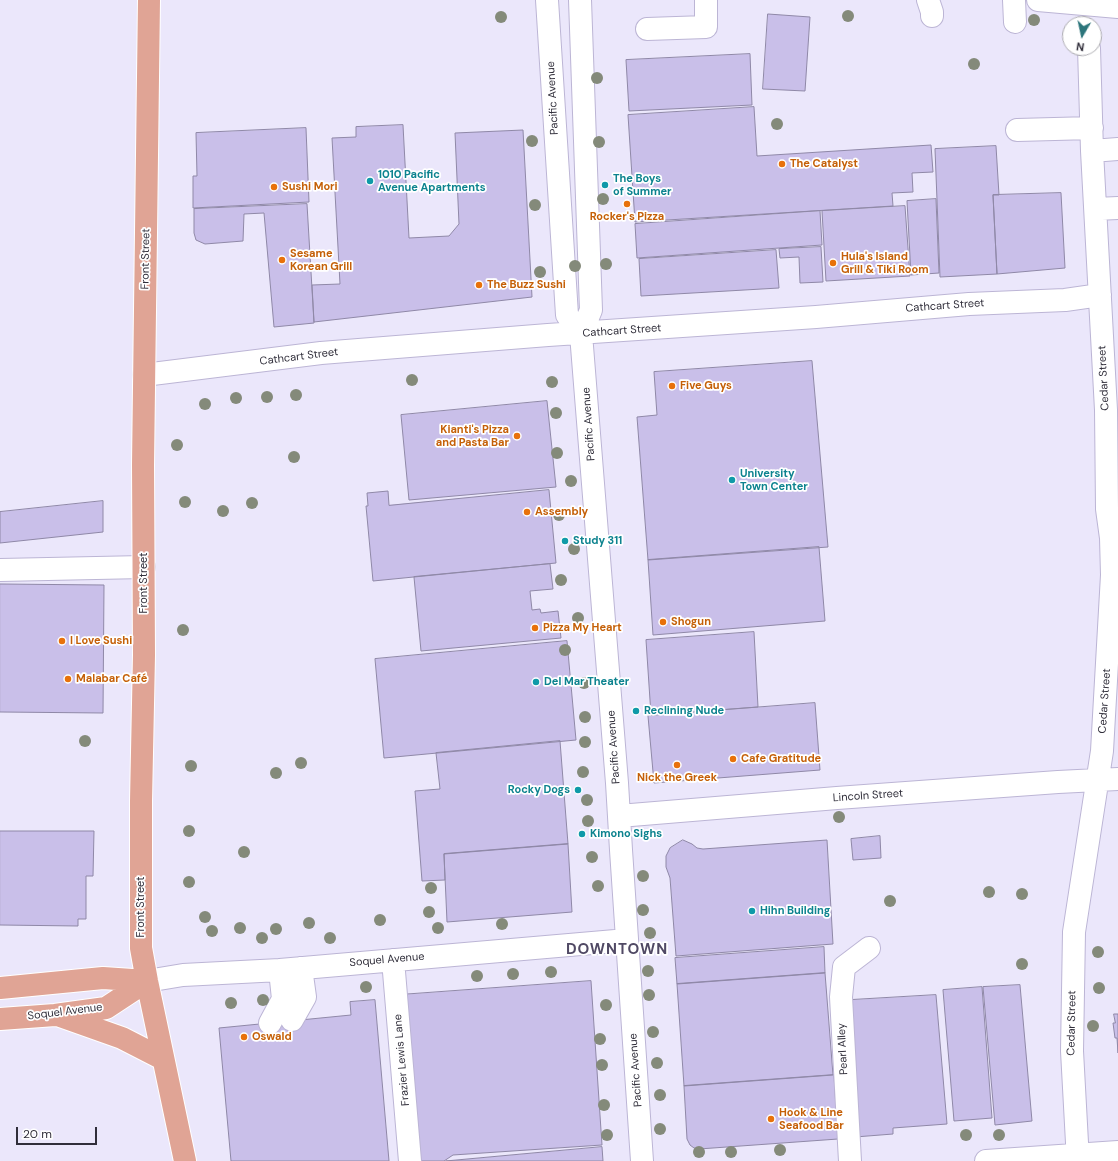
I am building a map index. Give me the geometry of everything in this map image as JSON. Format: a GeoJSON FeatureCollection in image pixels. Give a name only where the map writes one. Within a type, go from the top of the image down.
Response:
{"type":"FeatureCollection","features":[{"type":"Feature","properties":{"kind":"main road","name":"Front Street"},"geometry":{"type":"LineString","coordinates":[[149,0],[143,457],[144,567],[141,948],[185,1161]]}},
{"type":"Feature","properties":{"kind":"main road","name":"Soquel Avenue"},"geometry":{"type":"LineString","coordinates":[[0,988],[103,978],[147,981]]}},
{"type":"Feature","properties":{"kind":"main road","name":"Soquel Avenue"},"geometry":{"type":"LineString","coordinates":[[0,1018],[55,1015],[106,1008],[147,981]]}},
{"type":"Feature","properties":{"kind":"main road"},"geometry":{"type":"LineString","coordinates":[[55,1015],[122,1038],[163,1059]]}},
{"type":"Feature","properties":{"kind":"street","name":"Pacific Avenue"},"geometry":{"type":"LineString","coordinates":[[547,0],[567,315],[581,334]]}},
{"type":"Feature","properties":{"kind":"street","name":"Pacific Avenue"},"geometry":{"type":"LineString","coordinates":[[580,0],[591,310],[581,334],[619,816],[642,1161]]}},
{"type":"Feature","properties":{"kind":"street"},"geometry":{"type":"LineString","coordinates":[[647,29],[706,27],[706,0]]}},
{"type":"Feature","properties":{"kind":"street"},"geometry":{"type":"LineString","coordinates":[[1014,0],[1015,22]]}},
{"type":"Feature","properties":{"kind":"street"},"geometry":{"type":"LineString","coordinates":[[1038,0],[1088,10],[1118,7]]}},
{"type":"Feature","properties":{"kind":"street","name":"Cedar Street"},"geometry":{"type":"LineString","coordinates":[[1078,1158],[1072,1051],[1074,932],[1096,781],[1102,751],[1111,615],[1111,538],[1113,509],[1092,151],[1089,56]]}},
{"type":"Feature","properties":{"kind":"street"},"geometry":{"type":"LineString","coordinates":[[1017,130],[1092,128]]}},
{"type":"Feature","properties":{"kind":"street"},"geometry":{"type":"LineString","coordinates":[[1092,151],[1118,149]]}},
{"type":"Feature","properties":{"kind":"street"},"geometry":{"type":"LineString","coordinates":[[1096,209],[1118,208]]}},
{"type":"Feature","properties":{"kind":"street","name":"Cathcart Street"},"geometry":{"type":"LineString","coordinates":[[144,375],[321,353],[962,305],[1065,300],[1100,295]]}},
{"type":"Feature","properties":{"kind":"street"},"geometry":{"type":"LineString","coordinates":[[0,570],[144,567]]}},
{"type":"Feature","properties":{"kind":"street","name":"Lincoln Street"},"geometry":{"type":"LineString","coordinates":[[619,816],[1118,779]]}},
{"type":"Feature","properties":{"kind":"street","name":"Soquel Avenue"},"geometry":{"type":"LineString","coordinates":[[147,981],[183,975],[291,969],[627,940]]}},
{"type":"Feature","properties":{"kind":"street","name":"Pearl Alley"},"geometry":{"type":"LineString","coordinates":[[850,1161],[841,997],[844,967],[869,948]]}},
{"type":"Feature","properties":{"kind":"street","name":"Frazier Lewis Lane"},"geometry":{"type":"LineString","coordinates":[[393,960],[410,1161]]}},
{"type":"Feature","properties":{"kind":"street"},"geometry":{"type":"LineString","coordinates":[[291,969],[305,997],[292,1020]]}},
{"type":"Feature","properties":{"kind":"street"},"geometry":{"type":"LineString","coordinates":[[270,1023],[283,1000],[291,969]]}},
{"type":"Feature","properties":{"kind":"street"},"geometry":{"type":"LineString","coordinates":[[991,1161],[1078,1158],[1118,1152]]}},
{"type":"Feature","properties":{"kind":"building"},"geometry":{"type":"Polygon","coordinates":[[[768,14],[810,17],[805,91],[763,89],[768,14]]]}},
{"type":"Feature","properties":{"kind":"building"},"geometry":{"type":"Polygon","coordinates":[[[750,54],[752,105],[629,111],[626,60],[750,54]]]}},
{"type":"Feature","properties":{"kind":"building","name":"The Catalyst"},"geometry":{"type":"Polygon","coordinates":[[[754,107],[757,156],[931,145],[933,172],[912,173],[913,192],[892,193],[893,206],[635,222],[628,115],[754,107]]]}},
{"type":"Feature","properties":{"kind":"building","name":"1010 Pacific Avenue Apartments"},"geometry":{"type":"Polygon","coordinates":[[[403,125],[409,238],[449,236],[459,224],[455,133],[523,130],[532,297],[314,322],[312,285],[340,284],[332,138],[356,137],[356,127],[403,125]]]}},
{"type":"Feature","properties":{"kind":"building"},"geometry":{"type":"Polygon","coordinates":[[[306,128],[309,202],[193,208],[193,176],[197,176],[196,133],[306,128]]]}},
{"type":"Feature","properties":{"kind":"building"},"geometry":{"type":"Polygon","coordinates":[[[996,146],[999,195],[993,195],[997,274],[940,277],[935,149],[996,146]]]}},
{"type":"Feature","properties":{"kind":"building"},"geometry":{"type":"Polygon","coordinates":[[[1061,193],[1065,268],[997,274],[993,195],[1061,193]]]}},
{"type":"Feature","properties":{"kind":"building"},"geometry":{"type":"Polygon","coordinates":[[[936,199],[939,273],[911,275],[907,201],[936,199]]]}},
{"type":"Feature","properties":{"kind":"building"},"geometry":{"type":"Polygon","coordinates":[[[307,204],[314,323],[274,327],[264,213],[244,214],[243,241],[205,244],[196,240],[194,233],[194,209],[307,204]]]}},
{"type":"Feature","properties":{"kind":"building"},"geometry":{"type":"Polygon","coordinates":[[[905,206],[910,276],[826,281],[822,211],[905,206]]]}},
{"type":"Feature","properties":{"kind":"building"},"geometry":{"type":"Polygon","coordinates":[[[820,211],[822,245],[637,258],[635,224],[820,211]]]}},
{"type":"Feature","properties":{"kind":"building"},"geometry":{"type":"Polygon","coordinates":[[[821,247],[823,282],[800,283],[799,257],[780,258],[779,249],[821,247]]]}},
{"type":"Feature","properties":{"kind":"building"},"geometry":{"type":"Polygon","coordinates":[[[776,250],[779,288],[641,296],[639,259],[776,250]]]}},
{"type":"Feature","properties":{"kind":"building","name":"University Town Center"},"geometry":{"type":"Polygon","coordinates":[[[812,361],[828,547],[648,560],[637,417],[657,415],[654,372],[812,361]]]}},
{"type":"Feature","properties":{"kind":"building"},"geometry":{"type":"Polygon","coordinates":[[[547,401],[556,487],[409,500],[401,415],[547,401]]]}},
{"type":"Feature","properties":{"kind":"building"},"geometry":{"type":"Polygon","coordinates":[[[549,490],[556,563],[373,581],[366,506],[368,506],[367,493],[388,491],[389,505],[549,490]]]}},
{"type":"Feature","properties":{"kind":"building"},"geometry":{"type":"Polygon","coordinates":[[[103,501],[103,532],[0,543],[0,512],[103,501]]]}},
{"type":"Feature","properties":{"kind":"building"},"geometry":{"type":"Polygon","coordinates":[[[819,547],[825,621],[653,635],[648,560],[819,547]]]}},
{"type":"Feature","properties":{"kind":"building"},"geometry":{"type":"Polygon","coordinates":[[[550,564],[553,589],[530,591],[532,610],[540,609],[541,613],[558,611],[561,638],[421,651],[414,577],[550,564]]]}},
{"type":"Feature","properties":{"kind":"building"},"geometry":{"type":"Polygon","coordinates":[[[0,584],[104,585],[103,713],[0,712],[0,584]]]}},
{"type":"Feature","properties":{"kind":"building"},"geometry":{"type":"Polygon","coordinates":[[[754,632],[758,707],[651,715],[646,640],[754,632]]]}},
{"type":"Feature","properties":{"kind":"building"},"geometry":{"type":"Polygon","coordinates":[[[567,641],[576,740],[384,758],[375,659],[567,641]]]}},
{"type":"Feature","properties":{"kind":"building"},"geometry":{"type":"Polygon","coordinates":[[[815,703],[820,770],[654,783],[648,716],[815,703]]]}},
{"type":"Feature","properties":{"kind":"building"},"geometry":{"type":"Polygon","coordinates":[[[560,741],[568,844],[444,854],[445,880],[422,881],[415,791],[440,789],[436,753],[560,741]]]}},
{"type":"Feature","properties":{"kind":"building"},"geometry":{"type":"Polygon","coordinates":[[[0,831],[94,831],[93,876],[86,876],[86,919],[78,919],[78,926],[0,925],[0,831]]]}},
{"type":"Feature","properties":{"kind":"building"},"geometry":{"type":"Polygon","coordinates":[[[880,836],[881,858],[853,860],[851,839],[880,836]]]}},
{"type":"Feature","properties":{"kind":"building","name":"Hihn Building"},"geometry":{"type":"Polygon","coordinates":[[[683,840],[697,848],[703,849],[827,840],[833,944],[676,956],[670,878],[666,867],[666,856],[670,848],[683,840]]]}},
{"type":"Feature","properties":{"kind":"building"},"geometry":{"type":"Polygon","coordinates":[[[568,844],[572,912],[447,922],[444,854],[568,844]]]}},
{"type":"Feature","properties":{"kind":"building"},"geometry":{"type":"Polygon","coordinates":[[[824,947],[825,973],[677,984],[675,958],[824,947]]]}},
{"type":"Feature","properties":{"kind":"building"},"geometry":{"type":"Polygon","coordinates":[[[825,973],[833,1075],[684,1086],[677,984],[825,973]]]}},
{"type":"Feature","properties":{"kind":"building"},"geometry":{"type":"Polygon","coordinates":[[[591,981],[602,1145],[453,1155],[444,1161],[412,1161],[399,995],[591,981]]]}},
{"type":"Feature","properties":{"kind":"building"},"geometry":{"type":"Polygon","coordinates":[[[1020,985],[1032,1121],[995,1125],[983,987],[1020,985]]]}},
{"type":"Feature","properties":{"kind":"building"},"geometry":{"type":"Polygon","coordinates":[[[982,987],[992,1118],[954,1121],[943,990],[982,987]]]}},
{"type":"Feature","properties":{"kind":"building"},"geometry":{"type":"Polygon","coordinates":[[[936,995],[947,1124],[893,1128],[893,1134],[855,1137],[851,1000],[936,995]]]}},
{"type":"Feature","properties":{"kind":"building"},"geometry":{"type":"Polygon","coordinates":[[[375,1000],[389,1161],[231,1161],[219,1028],[351,1015],[350,1002],[375,1000]]]}},
{"type":"Feature","properties":{"kind":"building"},"geometry":{"type":"Polygon","coordinates":[[[1114,1014],[1118,1014],[1118,1053],[1117,1038],[1115,1038],[1113,1023],[1115,1023],[1114,1014]]]}},
{"type":"Feature","properties":{"kind":"building"},"geometry":{"type":"Polygon","coordinates":[[[834,1075],[838,1139],[699,1149],[690,1145],[687,1139],[684,1086],[834,1075]]]}},
{"type":"Feature","properties":{"kind":"building"},"geometry":{"type":"Polygon","coordinates":[[[602,1147],[603,1161],[446,1161],[602,1147]]]}},
{"type":"Feature","properties":{"kind":"place","name":"The Catalyst"},"geometry":{"type":"Point","coordinates":[782,164]}},
{"type":"Feature","properties":{"kind":"place","name":"1010 Pacific Avenue Apartments"},"geometry":{"type":"Point","coordinates":[370,181]}},
{"type":"Feature","properties":{"kind":"place","name":"The Boys of Summer"},"geometry":{"type":"Point","coordinates":[605,185]}},
{"type":"Feature","properties":{"kind":"place","name":"Sushi Mori"},"geometry":{"type":"Point","coordinates":[274,187]}},
{"type":"Feature","properties":{"kind":"place","name":"Rocker's Pizza"},"geometry":{"type":"Point","coordinates":[627,204]}},
{"type":"Feature","properties":{"kind":"place","name":"Sesame Korean Grill"},"geometry":{"type":"Point","coordinates":[282,260]}},
{"type":"Feature","properties":{"kind":"place","name":"Hula's Island Grill & Tiki Room"},"geometry":{"type":"Point","coordinates":[833,263]}},
{"type":"Feature","properties":{"kind":"place","name":"The Buzz Sushi"},"geometry":{"type":"Point","coordinates":[479,285]}},
{"type":"Feature","properties":{"kind":"place","name":"Five Guys"},"geometry":{"type":"Point","coordinates":[672,386]}},
{"type":"Feature","properties":{"kind":"place","name":"Kianti's Pizza and Pasta Bar"},"geometry":{"type":"Point","coordinates":[517,436]}},
{"type":"Feature","properties":{"kind":"place","name":"University Town Center"},"geometry":{"type":"Point","coordinates":[732,480]}},
{"type":"Feature","properties":{"kind":"place","name":"Assembly"},"geometry":{"type":"Point","coordinates":[527,512]}},
{"type":"Feature","properties":{"kind":"place","name":"Study 311"},"geometry":{"type":"Point","coordinates":[565,541]}},
{"type":"Feature","properties":{"kind":"place","name":"Shogun"},"geometry":{"type":"Point","coordinates":[663,622]}},
{"type":"Feature","properties":{"kind":"place","name":"Pizza My Heart"},"geometry":{"type":"Point","coordinates":[535,628]}},
{"type":"Feature","properties":{"kind":"place","name":"I Love Sushi"},"geometry":{"type":"Point","coordinates":[62,641]}},
{"type":"Feature","properties":{"kind":"place","name":"Malabar Café"},"geometry":{"type":"Point","coordinates":[68,679]}},
{"type":"Feature","properties":{"kind":"place","name":"Del Mar Theater"},"geometry":{"type":"Point","coordinates":[536,682]}},
{"type":"Feature","properties":{"kind":"place","name":"Reclining Nude"},"geometry":{"type":"Point","coordinates":[636,711]}},
{"type":"Feature","properties":{"kind":"place","name":"Cafe Gratitude"},"geometry":{"type":"Point","coordinates":[733,759]}},
{"type":"Feature","properties":{"kind":"place","name":"Nick the Greek"},"geometry":{"type":"Point","coordinates":[677,765]}},
{"type":"Feature","properties":{"kind":"place","name":"Rocky Dogs"},"geometry":{"type":"Point","coordinates":[578,790]}},
{"type":"Feature","properties":{"kind":"place","name":"Kimono Sighs"},"geometry":{"type":"Point","coordinates":[582,834]}},
{"type":"Feature","properties":{"kind":"place","name":"Hihn Building"},"geometry":{"type":"Point","coordinates":[752,911]}},
{"type":"Feature","properties":{"kind":"place","name":"Oswald"},"geometry":{"type":"Point","coordinates":[244,1037]}},
{"type":"Feature","properties":{"kind":"place","name":"Hook & Line Seafood Bar"},"geometry":{"type":"Point","coordinates":[771,1119]}},
{"type":"Feature","properties":{"kind":"district","name":"DOWNTOWN"},"geometry":{"type":"Point","coordinates":[617,950]}}]}
